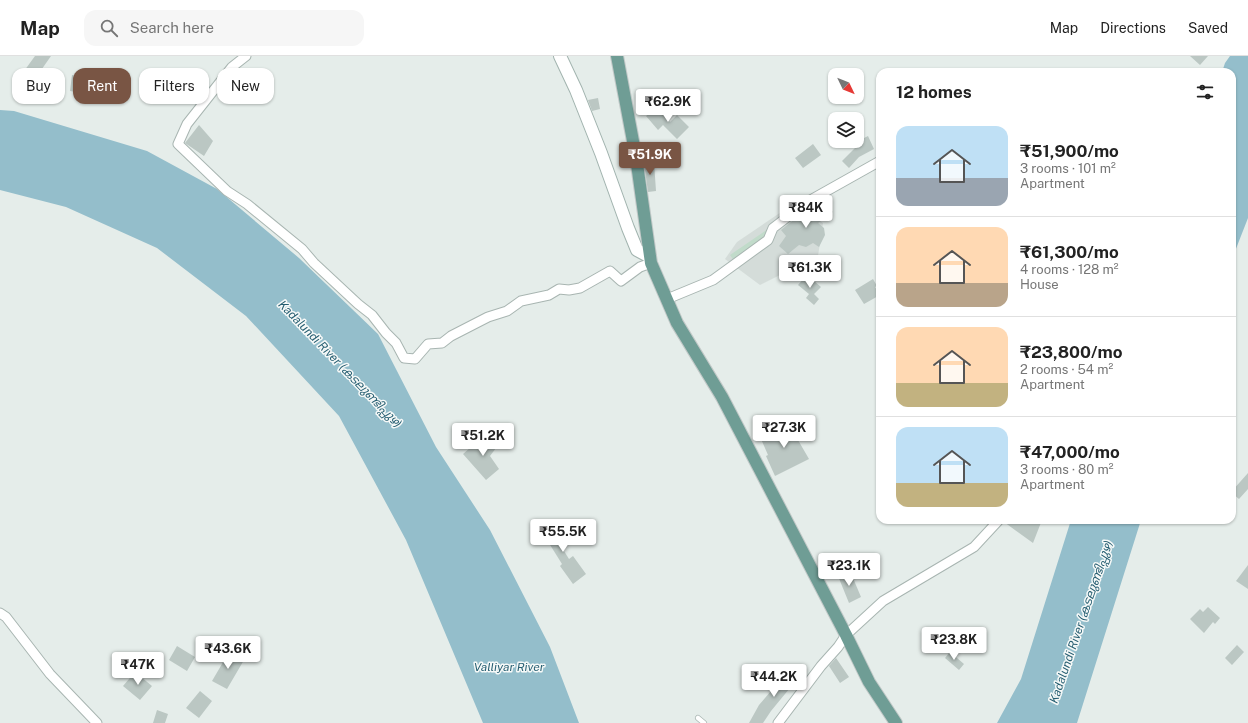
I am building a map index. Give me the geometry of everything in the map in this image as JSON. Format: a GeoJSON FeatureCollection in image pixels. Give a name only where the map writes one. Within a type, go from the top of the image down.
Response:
{"type":"FeatureCollection","features":[{"type":"Feature","properties":{"kind":"main road"},"geometry":{"type":"LineString","coordinates":[[560,56],[576,90],[637,250],[650,260]]}},
{"type":"Feature","properties":{"kind":"main road"},"geometry":{"type":"LineString","coordinates":[[617,56],[636,157],[650,260],[677,323],[722,397],[869,682],[896,723]]}},
{"type":"Feature","properties":{"kind":"street"},"geometry":{"type":"LineString","coordinates":[[246,56],[232,67],[187,124],[178,144],[227,191],[247,204],[302,249],[314,263],[372,315],[396,343],[404,358],[415,359],[428,344],[442,343],[451,336],[488,317],[508,310],[521,301],[549,295],[559,289],[569,290],[580,288],[610,271],[621,281],[650,260]]}},
{"type":"Feature","properties":{"kind":"street"},"geometry":{"type":"LineString","coordinates":[[667,299],[713,280],[768,240],[774,228],[807,202],[876,163]]}},
{"type":"Feature","properties":{"kind":"street"},"geometry":{"type":"LineString","coordinates":[[778,723],[846,635],[883,601],[974,547],[995,524]]}},
{"type":"Feature","properties":{"kind":"street"},"geometry":{"type":"LineString","coordinates":[[0,613],[6,617],[50,674],[97,723]]}},
{"type":"Feature","properties":{"kind":"lane"},"geometry":{"type":"LineString","coordinates":[[698,718],[704,723]]}},
{"type":"Feature","properties":{"kind":"shaded area"},"geometry":{"type":"Polygon","coordinates":[[[796,202],[823,223],[818,256],[760,285],[725,259],[737,242],[796,202]]]}},
{"type":"Feature","properties":{"kind":"green space"},"geometry":{"type":"Polygon","coordinates":[[[768,229],[775,237],[768,247],[734,261],[730,255],[768,229]]]}},
{"type":"Feature","properties":{"kind":"water"},"geometry":{"type":"Polygon","coordinates":[[[1230,56],[1248,56],[1248,218],[1236,249],[1236,68],[1223,68],[1230,56]]]}},
{"type":"Feature","properties":{"kind":"water","name":"Valliyar River"},"geometry":{"type":"Polygon","coordinates":[[[0,110],[14,111],[147,151],[217,189],[299,258],[378,334],[436,447],[490,530],[550,647],[579,723],[483,723],[406,540],[339,416],[246,316],[157,248],[66,207],[0,190],[0,110]]]}},
{"type":"Feature","properties":{"kind":"water","name":"Kadalundi River (കടലുണ്ടിപ്പുഴ)"},"geometry":{"type":"Polygon","coordinates":[[[1070,524],[1140,524],[1077,723],[997,723],[1021,679],[1070,524]]]}},
{"type":"Feature","properties":{"kind":"building"},"geometry":{"type":"Polygon","coordinates":[[[35,56],[51,56],[43,68],[26,68],[35,56]]]}},
{"type":"Feature","properties":{"kind":"building"},"geometry":{"type":"Polygon","coordinates":[[[1190,56],[1208,56],[1200,65],[1190,56]]]}},
{"type":"Feature","properties":{"kind":"building"},"geometry":{"type":"Polygon","coordinates":[[[72,75],[73,92],[70,91],[72,75]]]}},
{"type":"Feature","properties":{"kind":"building"},"geometry":{"type":"Polygon","coordinates":[[[598,98],[600,109],[592,111],[588,100],[598,98]]]}},
{"type":"Feature","properties":{"kind":"building"},"geometry":{"type":"Polygon","coordinates":[[[658,107],[670,122],[677,115],[689,127],[677,139],[663,125],[658,130],[646,116],[658,107]]]}},
{"type":"Feature","properties":{"kind":"building"},"geometry":{"type":"Polygon","coordinates":[[[199,125],[213,141],[204,156],[185,143],[199,125]]]}},
{"type":"Feature","properties":{"kind":"building"},"geometry":{"type":"Polygon","coordinates":[[[868,136],[874,149],[859,157],[849,168],[842,161],[855,148],[864,148],[864,138],[868,136]]]}},
{"type":"Feature","properties":{"kind":"building"},"geometry":{"type":"Polygon","coordinates":[[[813,144],[821,155],[803,168],[795,158],[813,144]]]}},
{"type":"Feature","properties":{"kind":"building"},"geometry":{"type":"Polygon","coordinates":[[[654,162],[656,191],[648,192],[644,163],[654,162]]]}},
{"type":"Feature","properties":{"kind":"building"},"geometry":{"type":"Polygon","coordinates":[[[825,201],[833,212],[818,223],[824,228],[825,235],[819,247],[813,243],[806,247],[799,245],[788,254],[779,246],[786,236],[781,230],[796,218],[807,213],[808,214],[825,201]]]}},
{"type":"Feature","properties":{"kind":"building"},"geometry":{"type":"Polygon","coordinates":[[[807,275],[821,287],[814,294],[819,299],[814,305],[806,298],[809,294],[798,285],[807,275]]]}},
{"type":"Feature","properties":{"kind":"building"},"geometry":{"type":"Polygon","coordinates":[[[873,279],[876,284],[876,297],[864,304],[855,290],[873,279]]]}},
{"type":"Feature","properties":{"kind":"building"},"geometry":{"type":"Polygon","coordinates":[[[793,422],[802,438],[798,440],[809,459],[775,476],[766,456],[768,455],[761,439],[793,422]]]}},
{"type":"Feature","properties":{"kind":"building"},"geometry":{"type":"Polygon","coordinates":[[[486,434],[496,448],[490,456],[499,469],[486,480],[463,454],[486,434]]]}},
{"type":"Feature","properties":{"kind":"building"},"geometry":{"type":"Polygon","coordinates":[[[1248,473],[1248,489],[1239,499],[1236,496],[1236,486],[1248,473]]]}},
{"type":"Feature","properties":{"kind":"building"},"geometry":{"type":"Polygon","coordinates":[[[560,521],[566,532],[561,535],[564,540],[559,543],[569,559],[573,556],[586,574],[573,584],[560,566],[562,564],[542,532],[560,521]]]}},
{"type":"Feature","properties":{"kind":"building"},"geometry":{"type":"Polygon","coordinates":[[[1007,524],[1040,524],[1033,543],[1007,524]]]}},
{"type":"Feature","properties":{"kind":"building"},"geometry":{"type":"Polygon","coordinates":[[[1248,565],[1248,589],[1236,581],[1248,565]]]}},
{"type":"Feature","properties":{"kind":"building"},"geometry":{"type":"Polygon","coordinates":[[[850,571],[861,597],[849,603],[838,576],[850,571]]]}},
{"type":"Feature","properties":{"kind":"building"},"geometry":{"type":"Polygon","coordinates":[[[1208,607],[1220,618],[1215,624],[1213,622],[1204,633],[1190,619],[1200,609],[1203,612],[1208,607]]]}},
{"type":"Feature","properties":{"kind":"building"},"geometry":{"type":"Polygon","coordinates":[[[1237,645],[1244,652],[1232,665],[1225,658],[1237,645]]]}},
{"type":"Feature","properties":{"kind":"building"},"geometry":{"type":"Polygon","coordinates":[[[177,646],[195,657],[187,671],[169,660],[177,646]]]}},
{"type":"Feature","properties":{"kind":"building"},"geometry":{"type":"Polygon","coordinates":[[[229,652],[244,660],[227,689],[212,681],[229,652]]]}},
{"type":"Feature","properties":{"kind":"building"},"geometry":{"type":"Polygon","coordinates":[[[950,652],[964,664],[959,670],[945,658],[950,652]]]}},
{"type":"Feature","properties":{"kind":"building"},"geometry":{"type":"Polygon","coordinates":[[[836,658],[849,677],[840,683],[829,666],[836,658]]]}},
{"type":"Feature","properties":{"kind":"building"},"geometry":{"type":"Polygon","coordinates":[[[789,670],[799,677],[763,723],[749,723],[759,705],[789,670]]]}},
{"type":"Feature","properties":{"kind":"building"},"geometry":{"type":"Polygon","coordinates":[[[135,672],[152,686],[140,700],[123,686],[135,672]]]}},
{"type":"Feature","properties":{"kind":"building"},"geometry":{"type":"Polygon","coordinates":[[[200,691],[212,701],[199,718],[186,708],[200,691]]]}},
{"type":"Feature","properties":{"kind":"building"},"geometry":{"type":"Polygon","coordinates":[[[157,710],[168,714],[165,723],[153,723],[157,710]]]}}]}
